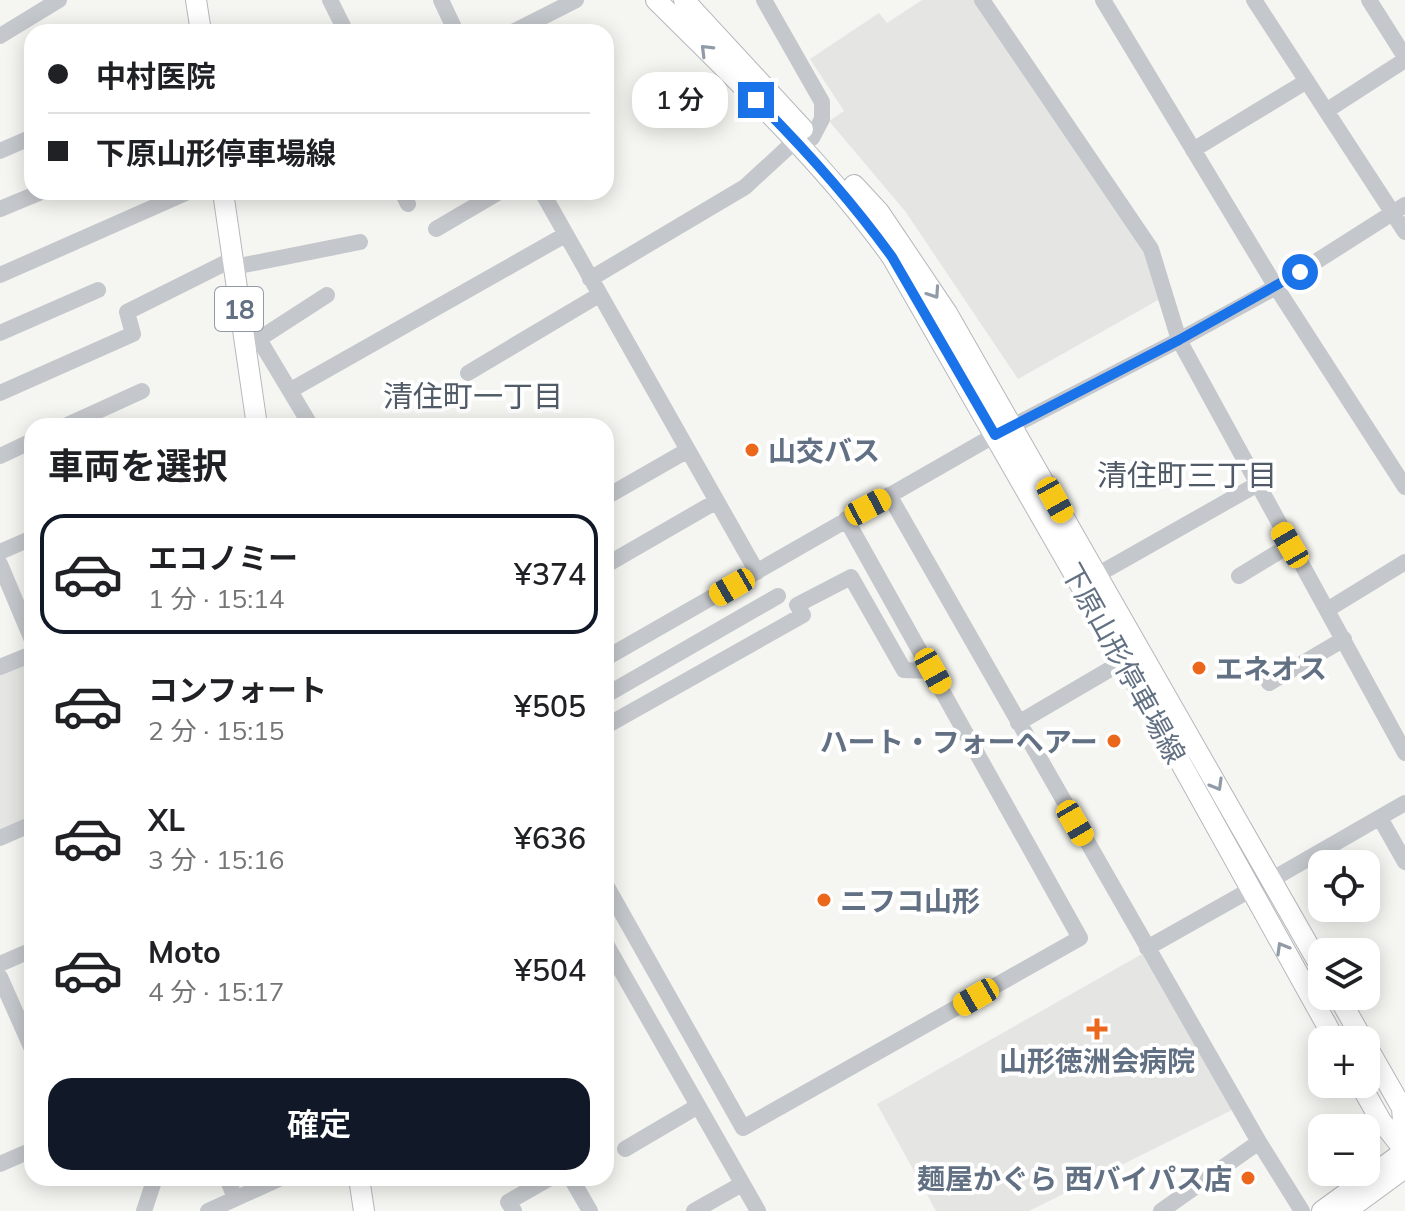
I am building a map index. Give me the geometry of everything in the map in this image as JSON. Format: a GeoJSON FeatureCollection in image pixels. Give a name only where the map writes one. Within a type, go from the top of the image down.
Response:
{"type":"FeatureCollection","features":[{"type":"Feature","properties":{"kind":"main road"},"geometry":{"type":"LineString","coordinates":[[196,0],[200,24]]}},
{"type":"Feature","properties":{"kind":"main road","name":"下原山形停車場線"},"geometry":{"type":"LineString","coordinates":[[656,0],[879,212],[947,313],[1124,661],[1327,1026]]}},
{"type":"Feature","properties":{"kind":"main road","name":"下原山形停車場線"},"geometry":{"type":"LineString","coordinates":[[684,0],[804,139]]}},
{"type":"Feature","properties":{"kind":"main road","name":"18"},"geometry":{"type":"LineString","coordinates":[[224,200],[256,418]]}},
{"type":"Feature","properties":{"kind":"main road","name":"下原山形停車場線"},"geometry":{"type":"LineString","coordinates":[[1004,430],[1097,575],[1308,945]]}},
{"type":"Feature","properties":{"kind":"main road"},"geometry":{"type":"LineString","coordinates":[[1380,1070],[1402,1108],[1405,1150]]}},
{"type":"Feature","properties":{"kind":"main road"},"geometry":{"type":"LineString","coordinates":[[1368,1098],[1381,1121],[1405,1150]]}},
{"type":"Feature","properties":{"kind":"main road"},"geometry":{"type":"LineString","coordinates":[[1322,1211],[1405,1150]]}},
{"type":"Feature","properties":{"kind":"main road"},"geometry":{"type":"LineString","coordinates":[[1346,1211],[1405,1168]]}},
{"type":"Feature","properties":{"kind":"main road"},"geometry":{"type":"LineString","coordinates":[[360,1186],[364,1211]]}},
{"type":"Feature","properties":{"kind":"street"},"geometry":{"type":"LineString","coordinates":[[0,36],[59,0]]}},
{"type":"Feature","properties":{"kind":"street"},"geometry":{"type":"LineString","coordinates":[[330,0],[342,24]]}},
{"type":"Feature","properties":{"kind":"street"},"geometry":{"type":"LineString","coordinates":[[441,0],[452,24]]}},
{"type":"Feature","properties":{"kind":"street"},"geometry":{"type":"LineString","coordinates":[[529,24],[576,0]]}},
{"type":"Feature","properties":{"kind":"street"},"geometry":{"type":"LineString","coordinates":[[590,279],[745,187],[804,139],[822,119],[822,102],[764,0]]}},
{"type":"Feature","properties":{"kind":"street"},"geometry":{"type":"LineString","coordinates":[[982,0],[1151,249],[1179,340],[1405,753]]}},
{"type":"Feature","properties":{"kind":"street"},"geometry":{"type":"LineString","coordinates":[[1103,0],[1276,287],[1405,487]]}},
{"type":"Feature","properties":{"kind":"street"},"geometry":{"type":"LineString","coordinates":[[1254,0],[1326,111],[1399,209],[1405,232]]}},
{"type":"Feature","properties":{"kind":"street"},"geometry":{"type":"LineString","coordinates":[[1326,111],[1405,58],[1369,0]]}},
{"type":"Feature","properties":{"kind":"street"},"geometry":{"type":"LineString","coordinates":[[1193,150],[1307,81]]}},
{"type":"Feature","properties":{"kind":"street"},"geometry":{"type":"LineString","coordinates":[[0,151],[24,140]]}},
{"type":"Feature","properties":{"kind":"street"},"geometry":{"type":"LineString","coordinates":[[0,209],[24,199]]}},
{"type":"Feature","properties":{"kind":"street"},"geometry":{"type":"LineString","coordinates":[[0,275],[170,200]]}},
{"type":"Feature","properties":{"kind":"street"},"geometry":{"type":"LineString","coordinates":[[436,229],[485,200]]}},
{"type":"Feature","properties":{"kind":"street"},"geometry":{"type":"LineString","coordinates":[[546,200],[757,572]]}},
{"type":"Feature","properties":{"kind":"street"},"geometry":{"type":"LineString","coordinates":[[614,653],[1004,430],[1276,287],[1399,209]]}},
{"type":"Feature","properties":{"kind":"street"},"geometry":{"type":"LineString","coordinates":[[291,390],[565,235]]}},
{"type":"Feature","properties":{"kind":"street"},"geometry":{"type":"LineString","coordinates":[[0,393],[133,334],[127,312],[233,263],[360,242]]}},
{"type":"Feature","properties":{"kind":"street"},"geometry":{"type":"LineString","coordinates":[[0,333],[98,290]]}},
{"type":"Feature","properties":{"kind":"street"},"geometry":{"type":"LineString","coordinates":[[259,339],[327,295]]}},
{"type":"Feature","properties":{"kind":"street"},"geometry":{"type":"LineString","coordinates":[[468,373],[599,295]]}},
{"type":"Feature","properties":{"kind":"street"},"geometry":{"type":"LineString","coordinates":[[239,306],[307,418]]}},
{"type":"Feature","properties":{"kind":"street"},"geometry":{"type":"LineString","coordinates":[[83,418],[142,391]]}},
{"type":"Feature","properties":{"kind":"street"},"geometry":{"type":"LineString","coordinates":[[0,456],[24,445]]}},
{"type":"Feature","properties":{"kind":"street"},"geometry":{"type":"LineString","coordinates":[[614,492],[688,450]]}},
{"type":"Feature","properties":{"kind":"street"},"geometry":{"type":"LineString","coordinates":[[1097,575],[1256,485]]}},
{"type":"Feature","properties":{"kind":"street"},"geometry":{"type":"LineString","coordinates":[[889,495],[1147,948],[1302,1211]]}},
{"type":"Feature","properties":{"kind":"street"},"geometry":{"type":"LineString","coordinates":[[614,560],[717,501]]}},
{"type":"Feature","properties":{"kind":"street"},"geometry":{"type":"LineString","coordinates":[[614,899],[743,1128],[1080,938],[846,519]]}},
{"type":"Feature","properties":{"kind":"street"},"geometry":{"type":"LineString","coordinates":[[0,552],[24,542]]}},
{"type":"Feature","properties":{"kind":"street"},"geometry":{"type":"LineString","coordinates":[[1239,576],[1290,545]]}},
{"type":"Feature","properties":{"kind":"street"},"geometry":{"type":"LineString","coordinates":[[1327,610],[1405,562]]}},
{"type":"Feature","properties":{"kind":"street"},"geometry":{"type":"LineString","coordinates":[[0,564],[4,583],[24,612]]}},
{"type":"Feature","properties":{"kind":"street"},"geometry":{"type":"LineString","coordinates":[[614,721],[803,615],[797,605],[851,577],[904,670],[933,671]]}},
{"type":"Feature","properties":{"kind":"street"},"geometry":{"type":"LineString","coordinates":[[614,690],[778,596]]}},
{"type":"Feature","properties":{"kind":"street"},"geometry":{"type":"LineString","coordinates":[[1269,683],[1344,639]]}},
{"type":"Feature","properties":{"kind":"street"},"geometry":{"type":"LineString","coordinates":[[0,667],[24,657]]}},
{"type":"Feature","properties":{"kind":"street"},"geometry":{"type":"LineString","coordinates":[[1018,723],[1124,661]]}},
{"type":"Feature","properties":{"kind":"street"},"geometry":{"type":"LineString","coordinates":[[1271,880],[1405,803]]}},
{"type":"Feature","properties":{"kind":"street"},"geometry":{"type":"LineString","coordinates":[[1380,818],[1405,862]]}},
{"type":"Feature","properties":{"kind":"street"},"geometry":{"type":"LineString","coordinates":[[0,838],[24,828]]}},
{"type":"Feature","properties":{"kind":"street"},"geometry":{"type":"LineString","coordinates":[[1147,948],[1250,890]]}},
{"type":"Feature","properties":{"kind":"street"},"geometry":{"type":"LineString","coordinates":[[0,964],[24,954]]}},
{"type":"Feature","properties":{"kind":"street"},"geometry":{"type":"LineString","coordinates":[[614,963],[758,1211]]}},
{"type":"Feature","properties":{"kind":"street"},"geometry":{"type":"LineString","coordinates":[[0,977],[24,1031]]}},
{"type":"Feature","properties":{"kind":"street"},"geometry":{"type":"LineString","coordinates":[[625,1149],[698,1106]]}},
{"type":"Feature","properties":{"kind":"street"},"geometry":{"type":"LineString","coordinates":[[1161,1211],[1259,1142]]}},
{"type":"Feature","properties":{"kind":"street"},"geometry":{"type":"LineString","coordinates":[[0,1164],[24,1154]]}},
{"type":"Feature","properties":{"kind":"street"},"geometry":{"type":"LineString","coordinates":[[694,1211],[742,1184]]}},
{"type":"Feature","properties":{"kind":"street"},"geometry":{"type":"LineString","coordinates":[[144,1211],[152,1186]]}},
{"type":"Feature","properties":{"kind":"street"},"geometry":{"type":"LineString","coordinates":[[230,1186],[235,1198]]}},
{"type":"Feature","properties":{"kind":"street"},"geometry":{"type":"LineString","coordinates":[[212,1210],[263,1186]]}},
{"type":"Feature","properties":{"kind":"street"},"geometry":{"type":"LineString","coordinates":[[514,1211],[508,1202],[536,1186]]}},
{"type":"Feature","properties":{"kind":"street"},"geometry":{"type":"LineString","coordinates":[[576,1186],[590,1211]]}},
{"type":"Feature","properties":{"kind":"shaded area"},"geometry":{"type":"Polygon","coordinates":[[[922,0],[974,0],[1147,253],[1160,299],[1018,379],[905,211],[829,121],[844,111],[810,59],[879,13],[887,23],[922,0]]]}},
{"type":"Feature","properties":{"kind":"shaded area"},"geometry":{"type":"Polygon","coordinates":[[[24,657],[24,828],[0,838],[0,667],[24,657]]]}},
{"type":"Feature","properties":{"kind":"shaded area","name":"山形徳洲会病院"},"geometry":{"type":"Polygon","coordinates":[[[1142,954],[1232,1110],[1029,1211],[936,1211],[877,1104],[1142,954]]]}},
{"type":"Feature","properties":{"kind":"place","name":"山交バス"},"geometry":{"type":"Point","coordinates":[752,450]}},
{"type":"Feature","properties":{"kind":"place","name":"エネオス"},"geometry":{"type":"Point","coordinates":[1199,668]}},
{"type":"Feature","properties":{"kind":"place","name":"ハート・フォーヘアー"},"geometry":{"type":"Point","coordinates":[1114,741]}},
{"type":"Feature","properties":{"kind":"place","name":"ニフコ山形"},"geometry":{"type":"Point","coordinates":[824,900]}},
{"type":"Feature","properties":{"kind":"place","name":"山形徳洲会病院"},"geometry":{"type":"Point","coordinates":[1097,1029]}},
{"type":"Feature","properties":{"kind":"place","name":"麺屋かぐら 西バイパス店"},"geometry":{"type":"Point","coordinates":[1248,1178]}},
{"type":"Feature","properties":{"kind":"district","name":"清住町一丁目"},"geometry":{"type":"Point","coordinates":[473,396]}},
{"type":"Feature","properties":{"kind":"district","name":"清住町三丁目"},"geometry":{"type":"Point","coordinates":[1187,475]}},
{"type":"Feature","properties":{"kind":"route"},"geometry":{"type":"LineString","coordinates":[[756,100],[796,140],[875,233],[995,435],[1179,340],[1300,272]]}}]}
